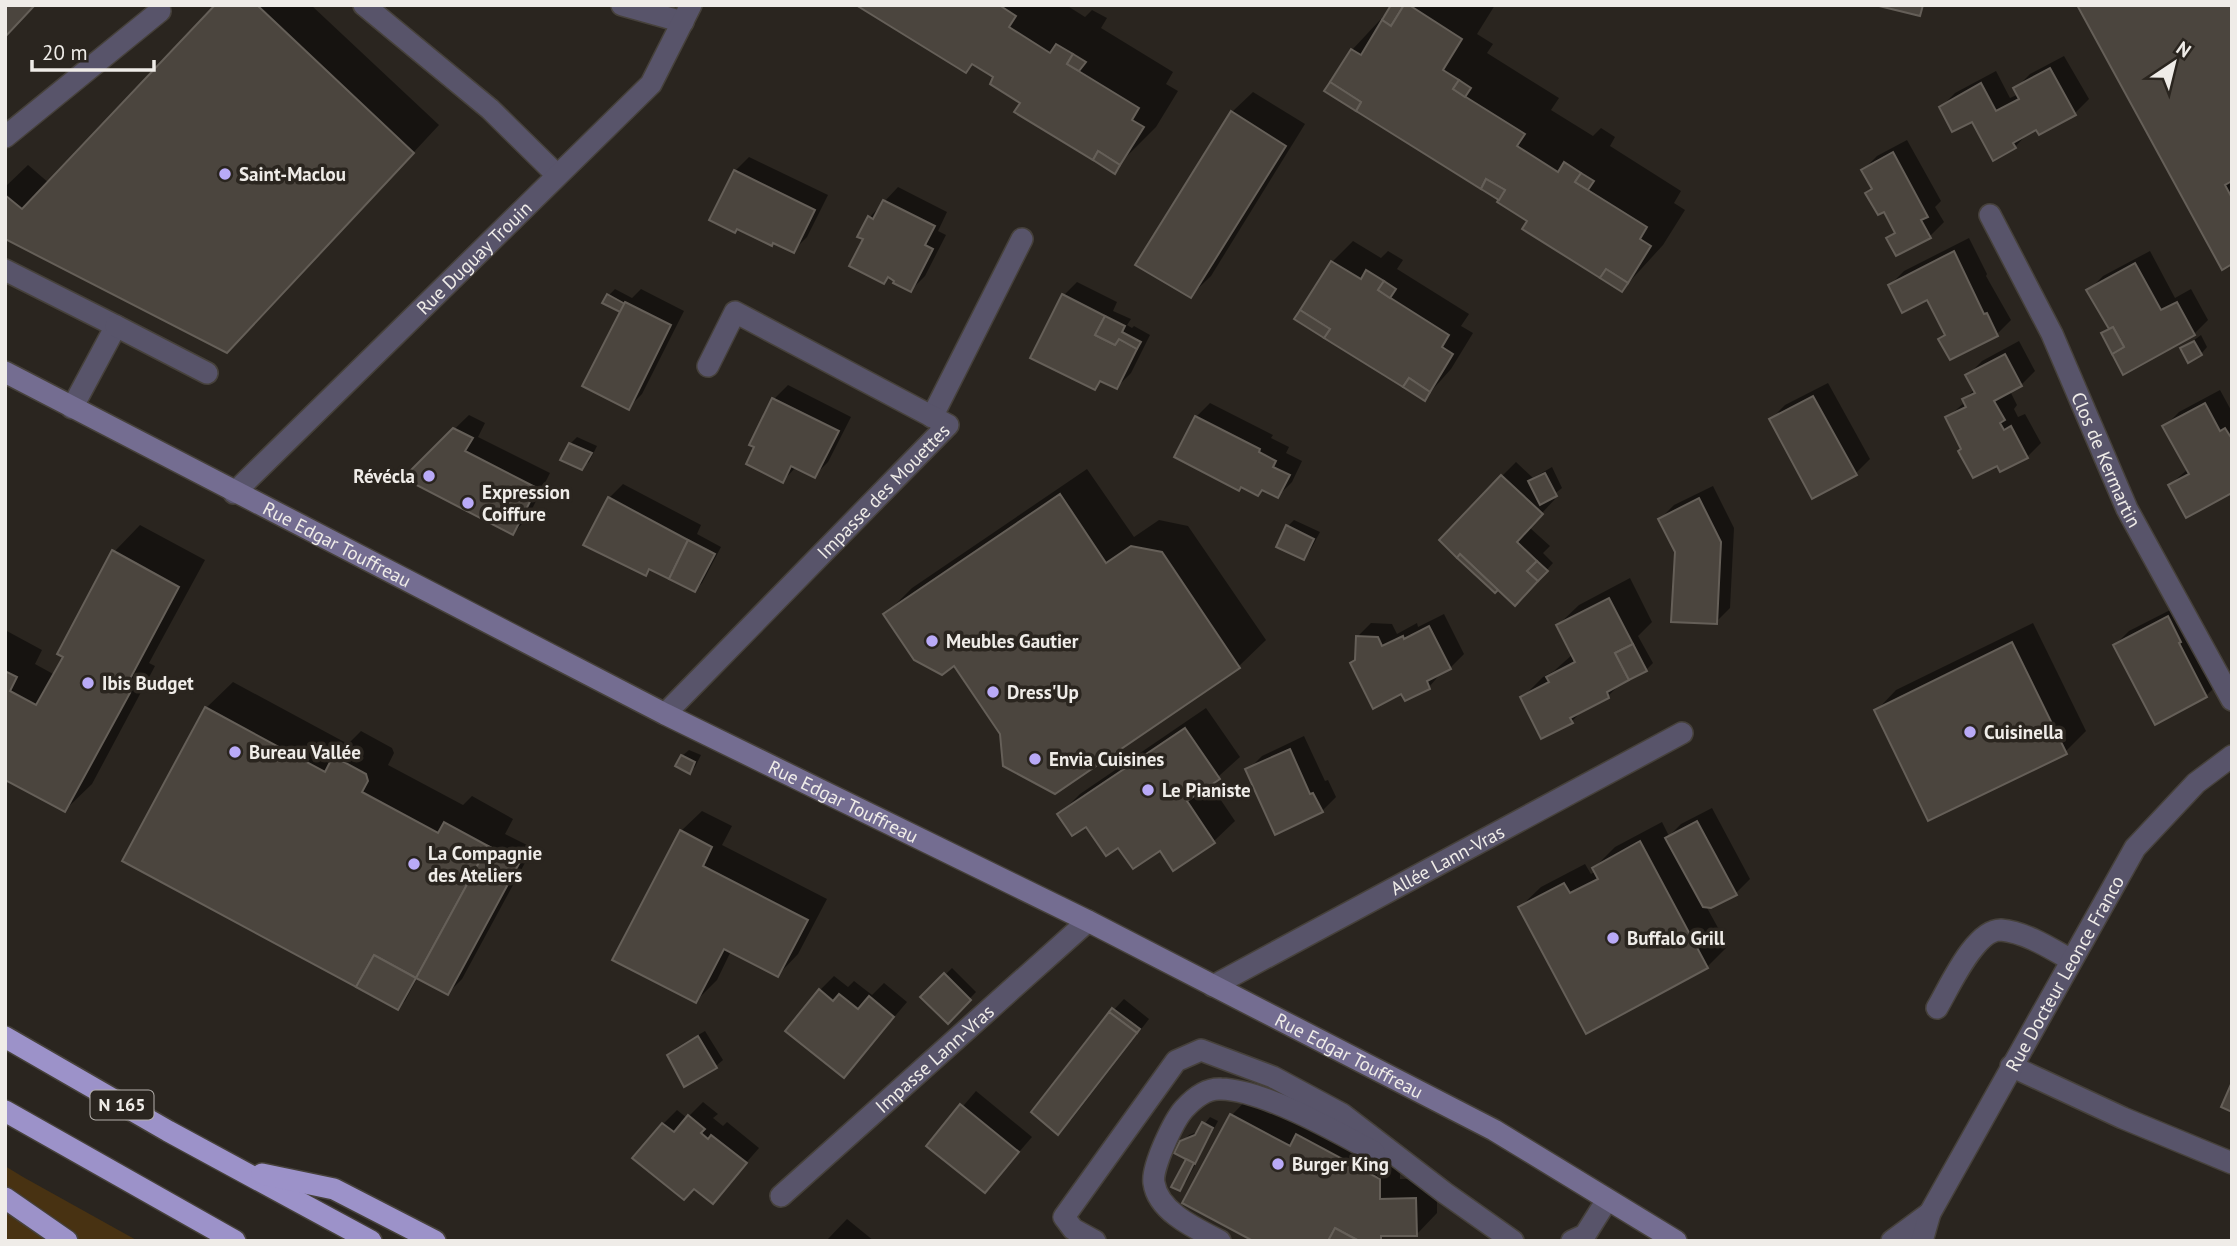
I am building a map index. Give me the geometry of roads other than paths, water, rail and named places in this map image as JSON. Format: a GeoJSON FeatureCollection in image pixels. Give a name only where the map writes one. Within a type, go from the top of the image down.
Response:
{"type":"FeatureCollection","features":[{"type":"Feature","properties":{"kind":"highway","name":"N 165"},"geometry":{"type":"LineString","coordinates":[[5,1037],[239,1170],[371,1241]]}},
{"type":"Feature","properties":{"kind":"highway"},"geometry":{"type":"LineString","coordinates":[[5,1111],[234,1241]]}},
{"type":"Feature","properties":{"kind":"highway"},"geometry":{"type":"LineString","coordinates":[[239,1170],[334,1189],[435,1241]]}},
{"type":"Feature","properties":{"kind":"highway"},"geometry":{"type":"LineString","coordinates":[[5,1198],[66,1241]]}},
{"type":"Feature","properties":{"kind":"street"},"geometry":{"type":"LineString","coordinates":[[364,5],[490,108],[557,176]]}},
{"type":"Feature","properties":{"kind":"street"},"geometry":{"type":"LineString","coordinates":[[622,5],[687,13]]}},
{"type":"Feature","properties":{"kind":"street"},"geometry":{"type":"LineString","coordinates":[[5,137],[160,10]]}},
{"type":"Feature","properties":{"kind":"street","name":"Rue Duguay Trouin"},"geometry":{"type":"LineString","coordinates":[[234,493],[652,84],[687,13]]}},
{"type":"Feature","properties":{"kind":"street","name":"Clos de Kermartin"},"geometry":{"type":"LineString","coordinates":[[1990,215],[2052,334],[2127,509],[2232,700]]}},
{"type":"Feature","properties":{"kind":"street"},"geometry":{"type":"LineString","coordinates":[[932,416],[1022,239]]}},
{"type":"Feature","properties":{"kind":"street"},"geometry":{"type":"LineString","coordinates":[[5,270],[207,373]]}},
{"type":"Feature","properties":{"kind":"street","name":"Impasse des Mouettes"},"geometry":{"type":"LineString","coordinates":[[665,714],[948,425],[735,312],[708,366]]}},
{"type":"Feature","properties":{"kind":"street"},"geometry":{"type":"LineString","coordinates":[[72,408],[116,326]]}},
{"type":"Feature","properties":{"kind":"street","name":"Rue Edgar Touffreau"},"geometry":{"type":"LineString","coordinates":[[5,373],[665,714],[1088,921],[1494,1130],[1607,1200],[1649,1234],[1676,1241]]}},
{"type":"Feature","properties":{"kind":"street","name":"Allée Lann-Vras"},"geometry":{"type":"LineString","coordinates":[[1213,986],[1682,733]]}},
{"type":"Feature","properties":{"kind":"street","name":"Rue Docteur Leonce Franco"},"geometry":{"type":"LineString","coordinates":[[1922,1241],[1930,1213],[2135,848],[2196,783],[2232,756]]}},
{"type":"Feature","properties":{"kind":"street","name":"Impasse Lann-Vras"},"geometry":{"type":"LineString","coordinates":[[781,1196],[1088,921]]}},
{"type":"Feature","properties":{"kind":"street"},"geometry":{"type":"LineString","coordinates":[[1937,1008],[1972,949],[1985,936],[1999,930],[2028,938],[2071,960]]}},
{"type":"Feature","properties":{"kind":"street"},"geometry":{"type":"LineString","coordinates":[[1095,1241],[1073,1229],[1064,1217],[1176,1061],[1201,1050],[1273,1077],[1342,1114],[1513,1241]]}},
{"type":"Feature","properties":{"kind":"street"},"geometry":{"type":"LineString","coordinates":[[2011,1066],[2123,1118],[2232,1163]]}},
{"type":"Feature","properties":{"kind":"street"},"geometry":{"type":"LineString","coordinates":[[1220,1241],[1192,1226],[1163,1205],[1153,1183],[1157,1163],[1182,1111],[1200,1094],[1219,1088],[1257,1096],[1333,1130],[1445,1193]]}},
{"type":"Feature","properties":{"kind":"street"},"geometry":{"type":"LineString","coordinates":[[1572,1241],[1585,1235],[1607,1200]]}},
{"type":"Feature","properties":{"kind":"street","name":"Rue Docteur Leonce Franco"},"geometry":{"type":"LineString","coordinates":[[1892,1241],[1930,1213]]}},
{"type":"Feature","properties":{"kind":"place","name":"Saint-Maclou"},"geometry":{"type":"Point","coordinates":[225,174]}},
{"type":"Feature","properties":{"kind":"place","name":"Révécla"},"geometry":{"type":"Point","coordinates":[429,476]}},
{"type":"Feature","properties":{"kind":"place","name":"Expression Coiffure"},"geometry":{"type":"Point","coordinates":[468,503]}},
{"type":"Feature","properties":{"kind":"place","name":"Meubles Gautier"},"geometry":{"type":"Point","coordinates":[932,641]}},
{"type":"Feature","properties":{"kind":"place","name":"Ibis Budget"},"geometry":{"type":"Point","coordinates":[88,683]}},
{"type":"Feature","properties":{"kind":"place","name":"Dress'Up"},"geometry":{"type":"Point","coordinates":[993,692]}},
{"type":"Feature","properties":{"kind":"place","name":"Cuisinella"},"geometry":{"type":"Point","coordinates":[1970,732]}},
{"type":"Feature","properties":{"kind":"place","name":"Bureau Vallée"},"geometry":{"type":"Point","coordinates":[235,752]}},
{"type":"Feature","properties":{"kind":"place","name":"Envia Cuisines"},"geometry":{"type":"Point","coordinates":[1035,759]}},
{"type":"Feature","properties":{"kind":"place","name":"Le Pianiste"},"geometry":{"type":"Point","coordinates":[1148,790]}},
{"type":"Feature","properties":{"kind":"place","name":"La Compagnie des Ateliers"},"geometry":{"type":"Point","coordinates":[414,864]}},
{"type":"Feature","properties":{"kind":"place","name":"Buffalo Grill"},"geometry":{"type":"Point","coordinates":[1613,938]}},
{"type":"Feature","properties":{"kind":"place","name":"Burger King"},"geometry":{"type":"Point","coordinates":[1278,1164]}}]}
